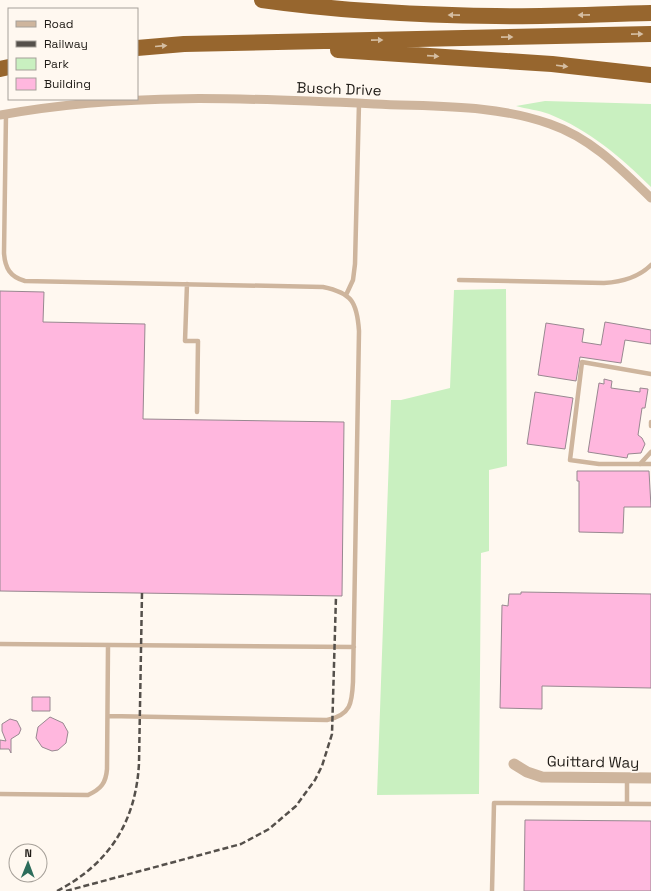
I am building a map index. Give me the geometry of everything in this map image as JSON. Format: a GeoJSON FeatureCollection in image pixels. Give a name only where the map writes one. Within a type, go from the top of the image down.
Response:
{"type":"FeatureCollection","features":[{"type":"Feature","properties":{"kind":"highway"},"geometry":{"type":"LineString","coordinates":[[262,0],[363,11],[422,15],[497,16],[651,13]]}},
{"type":"Feature","properties":{"kind":"highway"},"geometry":{"type":"LineString","coordinates":[[138,48],[184,44],[651,34]]}},
{"type":"Feature","properties":{"kind":"highway"},"geometry":{"type":"LineString","coordinates":[[184,44],[435,56],[552,64],[651,75]]}},
{"type":"Feature","properties":{"kind":"street","name":"Busch Drive"},"geometry":{"type":"LineString","coordinates":[[138,100],[244,99],[475,108],[505,111],[529,117],[570,133],[599,151],[620,168],[651,198]]}},
{"type":"Feature","properties":{"kind":"street","name":"Busch Drive"},"geometry":{"type":"LineString","coordinates":[[3,114],[98,102],[130,100]]}},
{"type":"Feature","properties":{"kind":"street","name":"Guittard Way"},"geometry":{"type":"LineString","coordinates":[[514,764],[528,772],[542,776],[651,778]]}},
{"type":"Feature","properties":{"kind":"lane"},"geometry":{"type":"LineString","coordinates":[[346,294],[352,280],[355,264],[359,103]]}},
{"type":"Feature","properties":{"kind":"lane"},"geometry":{"type":"LineString","coordinates":[[3,114],[2,233],[4,257],[7,270],[18,279],[324,287],[346,294],[352,300],[357,313],[360,331],[354,647],[351,702],[348,710],[342,716],[334,719],[108,716]]}},
{"type":"Feature","properties":{"kind":"lane"},"geometry":{"type":"LineString","coordinates":[[459,280],[620,282],[635,277],[651,265]]}},
{"type":"Feature","properties":{"kind":"lane"},"geometry":{"type":"LineString","coordinates":[[187,284],[185,341],[198,341],[197,412]]}},
{"type":"Feature","properties":{"kind":"lane"},"geometry":{"type":"LineString","coordinates":[[651,374],[582,362],[570,460],[599,464],[651,464]]}},
{"type":"Feature","properties":{"kind":"lane"},"geometry":{"type":"LineString","coordinates":[[640,464],[651,452]]}},
{"type":"Feature","properties":{"kind":"lane"},"geometry":{"type":"LineString","coordinates":[[0,644],[354,647]]}},
{"type":"Feature","properties":{"kind":"lane"},"geometry":{"type":"LineString","coordinates":[[0,794],[88,795],[97,791],[104,784],[106,776],[108,716],[108,646]]}},
{"type":"Feature","properties":{"kind":"lane"},"geometry":{"type":"LineString","coordinates":[[627,778],[627,803]]}},
{"type":"Feature","properties":{"kind":"lane"},"geometry":{"type":"LineString","coordinates":[[492,891],[494,803],[651,804]]}},
{"type":"Feature","properties":{"kind":"green space"},"geometry":{"type":"Polygon","coordinates":[[[545,101],[651,104],[651,187],[604,145],[578,128],[564,120],[541,111],[516,106],[545,101]]]}},
{"type":"Feature","properties":{"kind":"green space"},"geometry":{"type":"Polygon","coordinates":[[[506,289],[507,466],[489,470],[489,551],[481,553],[479,794],[377,795],[391,400],[401,400],[450,388],[454,290],[506,289]]]}},
{"type":"Feature","properties":{"kind":"building"},"geometry":{"type":"Polygon","coordinates":[[[0,291],[44,292],[43,322],[145,324],[143,419],[344,422],[342,596],[0,591],[0,291]]]}},
{"type":"Feature","properties":{"kind":"building"},"geometry":{"type":"Polygon","coordinates":[[[605,322],[651,330],[651,344],[625,340],[621,363],[580,357],[576,381],[538,375],[546,323],[584,329],[582,342],[601,345],[605,322]]]}},
{"type":"Feature","properties":{"kind":"building"},"geometry":{"type":"Polygon","coordinates":[[[604,379],[612,381],[611,388],[640,392],[640,388],[648,389],[645,408],[642,408],[638,435],[642,438],[645,444],[641,453],[628,454],[627,458],[588,452],[599,383],[604,384],[604,379]]]}},
{"type":"Feature","properties":{"kind":"building"},"geometry":{"type":"Polygon","coordinates":[[[535,392],[573,398],[565,449],[527,444],[535,392]]]}},
{"type":"Feature","properties":{"kind":"building"},"geometry":{"type":"Polygon","coordinates":[[[577,471],[649,471],[651,507],[624,507],[623,533],[579,532],[579,481],[577,481],[577,471]]]}},
{"type":"Feature","properties":{"kind":"building"},"geometry":{"type":"Polygon","coordinates":[[[521,592],[651,594],[651,688],[542,686],[542,709],[500,708],[502,605],[508,606],[509,594],[521,594],[521,592]]]}},
{"type":"Feature","properties":{"kind":"building"},"geometry":{"type":"Polygon","coordinates":[[[32,697],[50,697],[50,711],[32,711],[32,697]]]}},
{"type":"Feature","properties":{"kind":"building"},"geometry":{"type":"Polygon","coordinates":[[[50,717],[63,723],[68,732],[66,743],[58,750],[52,751],[42,747],[36,738],[38,727],[50,717]]]}},
{"type":"Feature","properties":{"kind":"building"},"geometry":{"type":"Polygon","coordinates":[[[10,719],[17,721],[21,729],[19,734],[11,739],[11,753],[9,749],[0,749],[0,740],[6,741],[2,731],[2,724],[10,719]]]}},
{"type":"Feature","properties":{"kind":"building"},"geometry":{"type":"Polygon","coordinates":[[[525,820],[651,821],[651,891],[524,891],[525,820]]]}},
{"type":"Feature","properties":{"kind":"railway"},"geometry":{"type":"LineString","coordinates":[[57,891],[91,868],[105,854],[116,839],[132,804],[137,784],[139,763],[142,593]]}},
{"type":"Feature","properties":{"kind":"railway"},"geometry":{"type":"LineString","coordinates":[[66,891],[241,844],[269,829],[296,806],[315,780],[322,766],[332,734],[336,596]]}}]}
